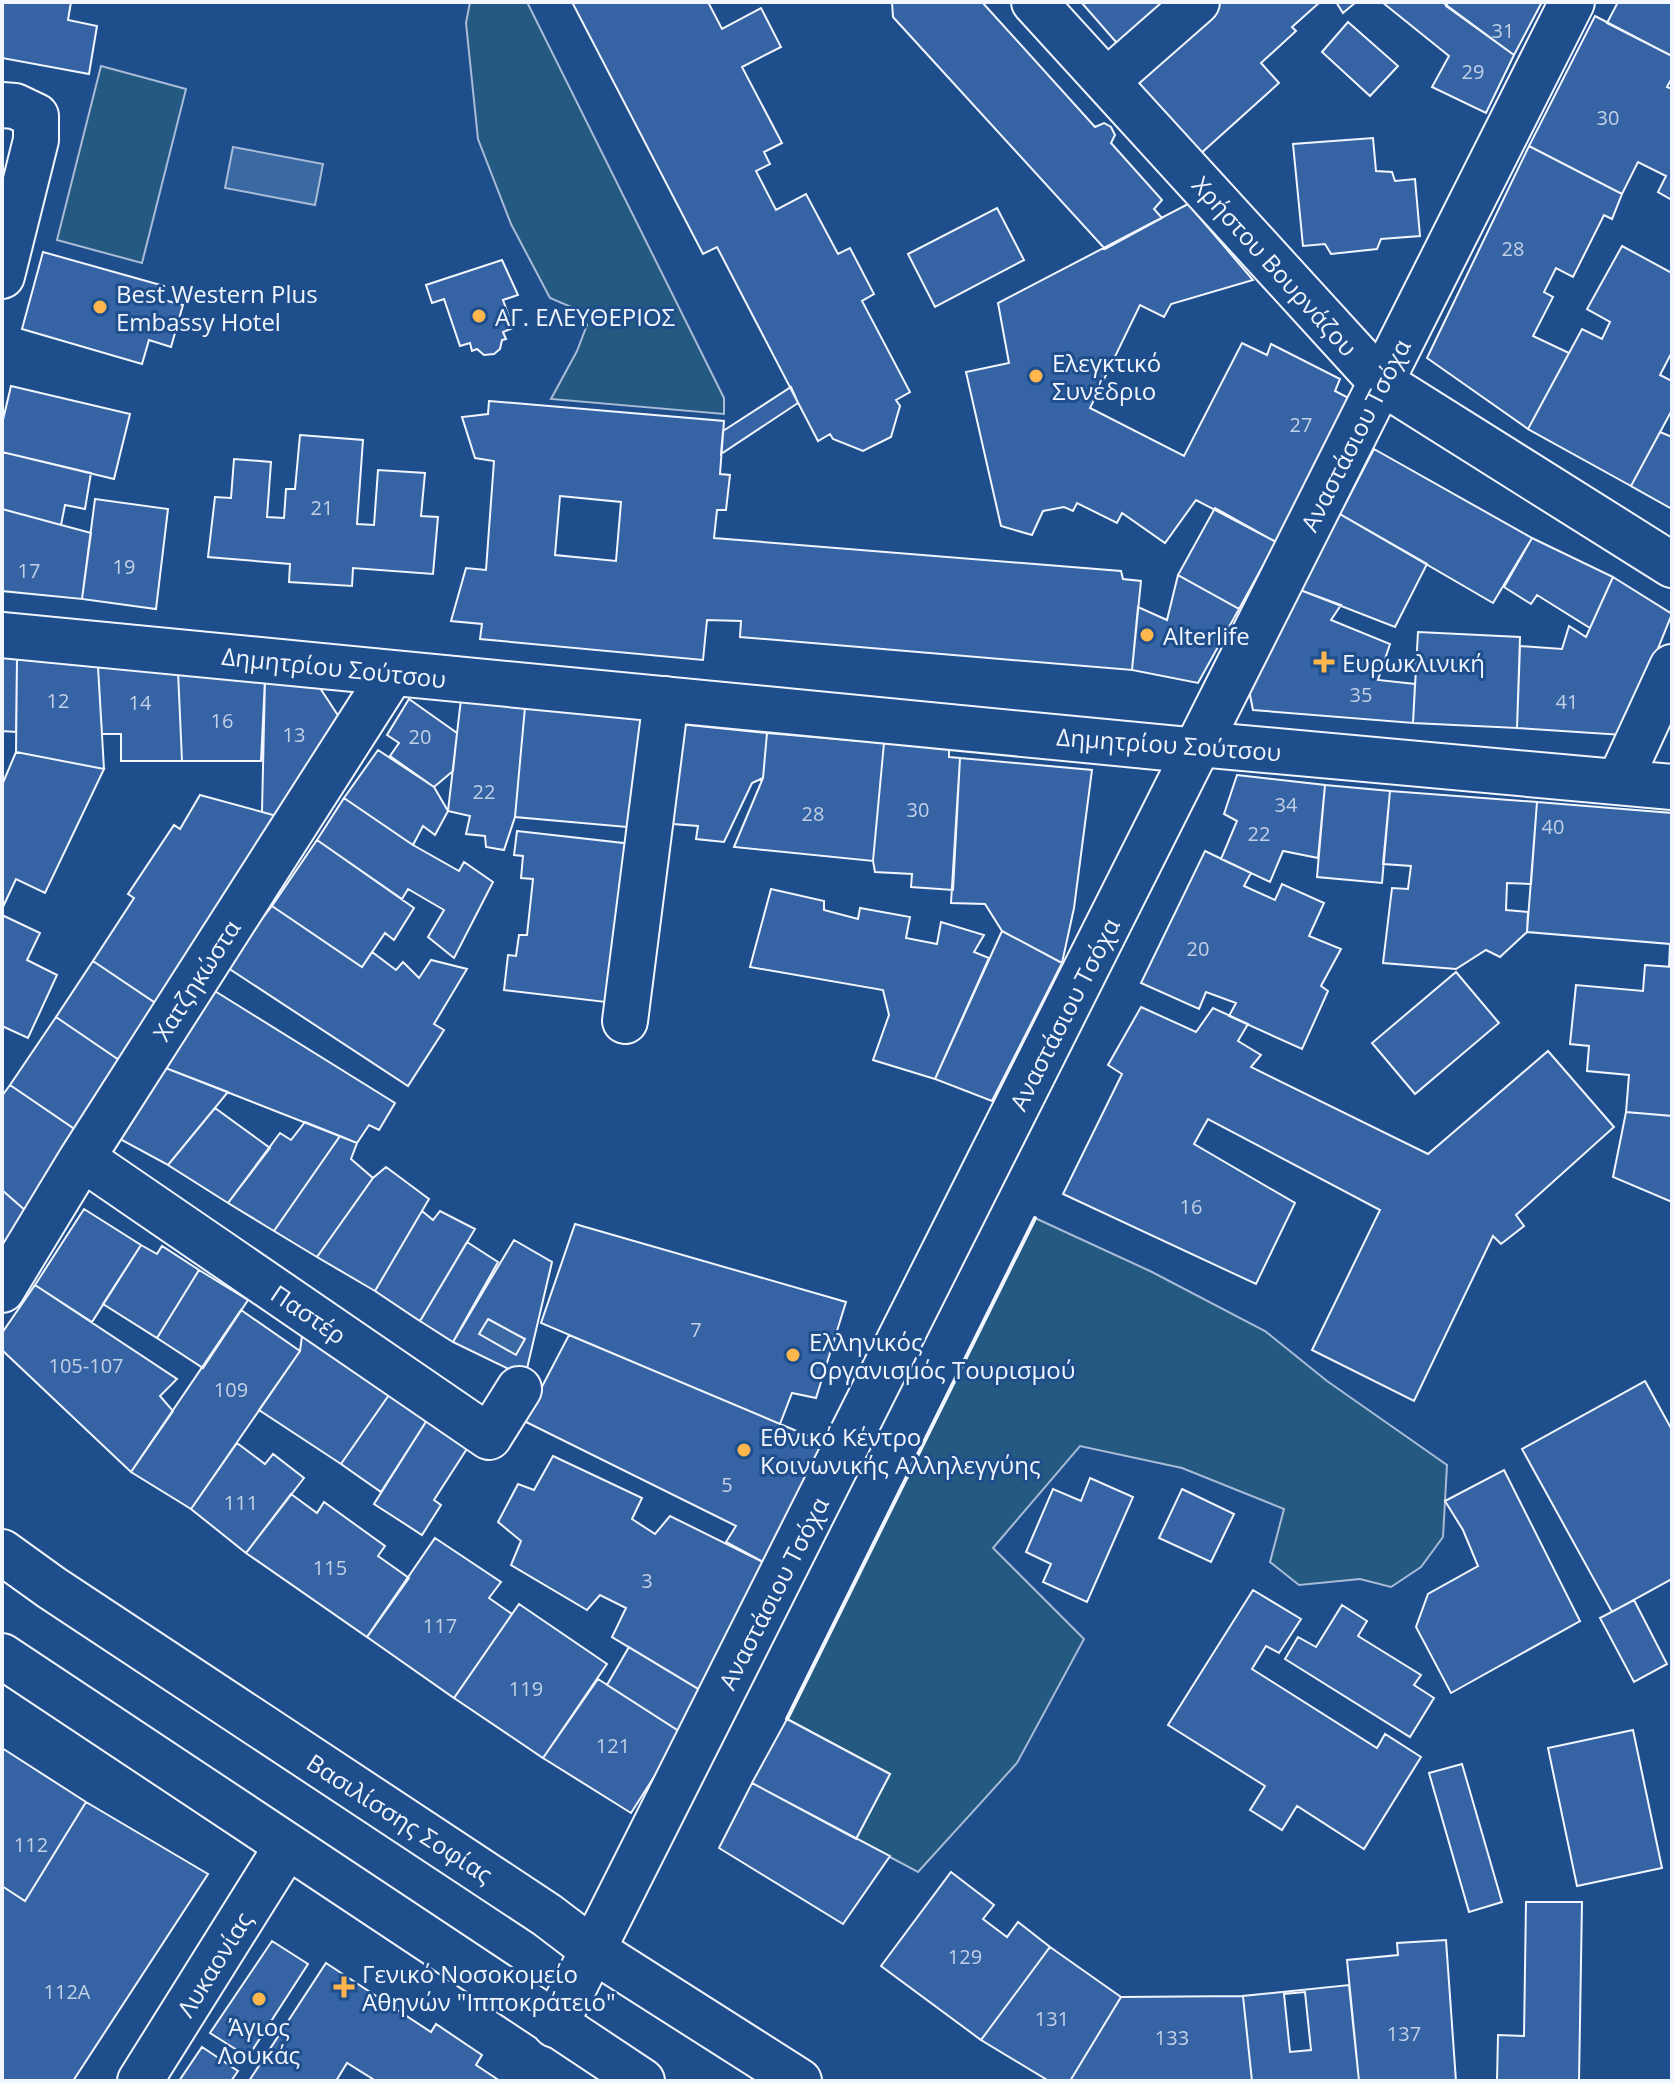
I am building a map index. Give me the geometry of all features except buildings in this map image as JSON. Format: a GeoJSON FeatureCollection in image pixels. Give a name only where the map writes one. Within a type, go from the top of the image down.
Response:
{"type":"FeatureCollection","features":[{"type":"Feature","properties":{"kind":"street","name":"Χρήστου Βουρνάζου"},"geometry":{"type":"LineString","coordinates":[[1034,2],[1381,382],[1672,565]]}},
{"type":"Feature","properties":{"kind":"street"},"geometry":{"type":"LineString","coordinates":[[1107,81],[1197,2]]}},
{"type":"Feature","properties":{"kind":"street","name":"Αναστάσιου Τσόχα"},"geometry":{"type":"LineString","coordinates":[[555,2025],[1572,2]]}},
{"type":"Feature","properties":{"kind":"street"},"geometry":{"type":"LineString","coordinates":[[2,276],[36,140],[19,110]]}},
{"type":"Feature","properties":{"kind":"street","name":"Δημητρίου Σούτσου"},"geometry":{"type":"LineString","coordinates":[[2,635],[1188,750],[1199,744],[1672,787]]}},
{"type":"Feature","properties":{"kind":"street"},"geometry":{"type":"LineString","coordinates":[[1619,782],[1672,667]]}},
{"type":"Feature","properties":{"kind":"street","name":"Χατζηκώστα"},"geometry":{"type":"LineString","coordinates":[[2,1290],[82,1158],[392,673]]}},
{"type":"Feature","properties":{"kind":"street"},"geometry":{"type":"LineString","coordinates":[[625,1021],[666,699]]}},
{"type":"Feature","properties":{"kind":"street","name":"Παστέρ"},"geometry":{"type":"LineString","coordinates":[[82,1158],[489,1437],[519,1389]]}},
{"type":"Feature","properties":{"kind":"street","name":"Βασιλίσσης Σοφίας"},"geometry":{"type":"LineString","coordinates":[[2,1552],[547,1915],[593,1950],[799,2081]]}},
{"type":"Feature","properties":{"kind":"street"},"geometry":{"type":"LineString","coordinates":[[2,1656],[640,2080]]}},
{"type":"Feature","properties":{"kind":"street","name":"Λυκαονίας"},"geometry":{"type":"LineString","coordinates":[[140,2081],[287,1846]]}},
{"type":"Feature","properties":{"kind":"shaded area"},"geometry":{"type":"Polygon","coordinates":[[[470,2],[527,2],[724,398],[724,414],[551,399],[587,325],[576,309],[550,298],[511,224],[478,139],[466,23],[470,2]]]}},
{"type":"Feature","properties":{"kind":"shaded area"},"geometry":{"type":"Polygon","coordinates":[[[101,66],[186,89],[142,263],[57,240],[101,66]]]}},
{"type":"Feature","properties":{"kind":"shaded area"},"geometry":{"type":"Polygon","coordinates":[[[233,147],[323,164],[315,205],[225,188],[233,147]]]}},
{"type":"Feature","properties":{"kind":"shaded area"},"geometry":{"type":"Polygon","coordinates":[[[1035,1218],[1152,1272],[1265,1331],[1327,1381],[1447,1465],[1443,1537],[1421,1567],[1391,1587],[1360,1579],[1299,1585],[1270,1562],[1284,1509],[1182,1468],[1080,1446],[993,1548],[1084,1639],[1017,1763],[918,1872],[856,1839],[890,1774],[787,1719],[1035,1218]]]}},
{"type":"Feature","properties":{"kind":"shaded area"},"geometry":{"type":"Polygon","coordinates":[[[488,1319],[525,1339],[516,1355],[479,1334],[488,1319]]]}},
{"type":"Feature","properties":{"kind":"wall"},"geometry":{"type":"LineString","coordinates":[[787,1719],[1035,1218]]}},
{"type":"Feature","properties":{"kind":"place","name":"Best Western Plus Embassy Hotel"},"geometry":{"type":"Point","coordinates":[100,307]}},
{"type":"Feature","properties":{"kind":"place","name":"ΑΓ. ΕΛΕΥΘΕΡΙΟΣ"},"geometry":{"type":"Point","coordinates":[479,316]}},
{"type":"Feature","properties":{"kind":"place","name":"Ελεγκτικό Συνέδριο"},"geometry":{"type":"Point","coordinates":[1036,376]}},
{"type":"Feature","properties":{"kind":"place","name":"Alterlife"},"geometry":{"type":"Point","coordinates":[1147,635]}},
{"type":"Feature","properties":{"kind":"place","name":"Ευρωκλινική"},"geometry":{"type":"Point","coordinates":[1324,662]}},
{"type":"Feature","properties":{"kind":"place","name":"Ελληνικός Οργανισμός Τουρισμού"},"geometry":{"type":"Point","coordinates":[793,1355]}},
{"type":"Feature","properties":{"kind":"place","name":"Εθνικό Κέντρο Κοινωνικής Αλληλεγγύης"},"geometry":{"type":"Point","coordinates":[744,1450]}},
{"type":"Feature","properties":{"kind":"place","name":"Γενικό Νοσοκομείο Αθηνών \"Ιπποκράτειο\""},"geometry":{"type":"Point","coordinates":[344,1987]}},
{"type":"Feature","properties":{"kind":"place","name":"Άγιος Λουκάς"},"geometry":{"type":"Point","coordinates":[259,1999]}}]}
